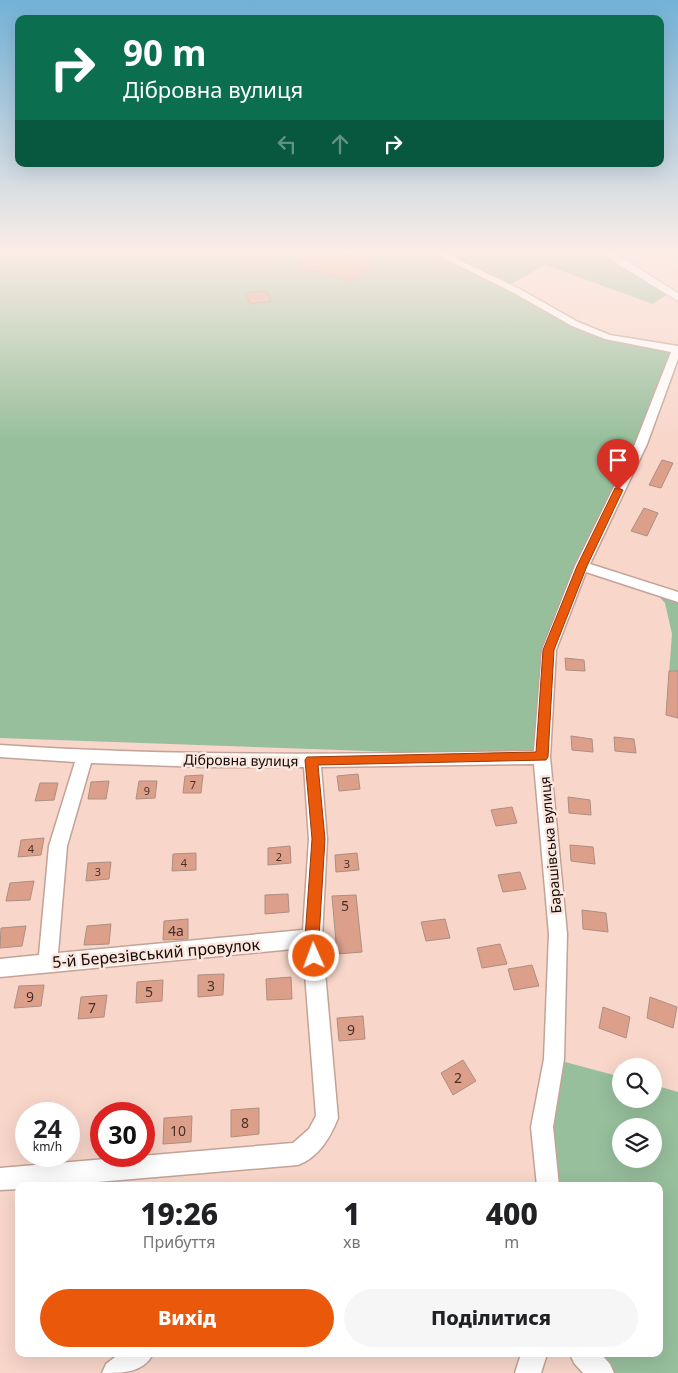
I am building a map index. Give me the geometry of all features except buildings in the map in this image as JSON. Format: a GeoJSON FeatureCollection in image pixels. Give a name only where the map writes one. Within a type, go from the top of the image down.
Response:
{"type":"FeatureCollection","features":[{"type":"Feature","properties":{"kind":"street"},"geometry":{"type":"LineString","coordinates":[[558,314],[608,337],[677,350]]}},
{"type":"Feature","properties":{"kind":"street","name":"Барашівська вулиця"},"geometry":{"type":"LineString","coordinates":[[548,1182],[542,1128],[554,1059],[558,934],[542,757],[549,650],[582,566],[641,444],[677,350]]}},
{"type":"Feature","properties":{"kind":"street"},"geometry":{"type":"LineString","coordinates":[[582,566],[678,597]]}},
{"type":"Feature","properties":{"kind":"street","name":"Дібровна вулиця"},"geometry":{"type":"LineString","coordinates":[[0,752],[84,758],[312,760],[542,757]]}},
{"type":"Feature","properties":{"kind":"street"},"geometry":{"type":"LineString","coordinates":[[48,963],[58,846],[84,758]]}},
{"type":"Feature","properties":{"kind":"street"},"geometry":{"type":"LineString","coordinates":[[0,1179],[298,1154],[317,1137],[327,1118],[312,938],[318,839],[312,760]]}},
{"type":"Feature","properties":{"kind":"street","name":"5-й Березівський провулок"},"geometry":{"type":"LineString","coordinates":[[0,968],[312,938]]}},
{"type":"Feature","properties":{"kind":"street"},"geometry":{"type":"LineString","coordinates":[[115,1373],[136,1357]]}},
{"type":"Feature","properties":{"kind":"street"},"geometry":{"type":"LineString","coordinates":[[528,1373],[533,1357]]}},
{"type":"Feature","properties":{"kind":"street"},"geometry":{"type":"LineString","coordinates":[[586,1357],[602,1373]]}},
{"type":"Feature","properties":{"kind":"street"},"geometry":{"type":"LineString","coordinates":[[595,1357],[602,1373]]}},
{"type":"Feature","properties":{"kind":"green space"},"geometry":{"type":"Polygon","coordinates":[[[0,314],[560,314],[608,337],[677,349],[549,650],[542,757],[0,738],[0,314]]]}},
{"type":"Feature","properties":{"kind":"green space"},"geometry":{"type":"Polygon","coordinates":[[[651,588],[678,597],[678,676],[669,674],[672,634],[665,603],[651,588]]]}},
{"type":"Feature","properties":{"kind":"green space"},"geometry":{"type":"Polygon","coordinates":[[[554,1059],[612,1075],[612,1108],[662,1108],[662,1087],[678,1092],[678,1373],[603,1373],[595,1357],[663,1357],[663,1182],[548,1182],[542,1127],[554,1059]]]}},
{"type":"Feature","properties":{"kind":"route"},"geometry":{"type":"LineString","coordinates":[[314,956],[312,938],[318,839],[312,760],[542,757],[549,650],[582,566],[618,490]]}}]}
